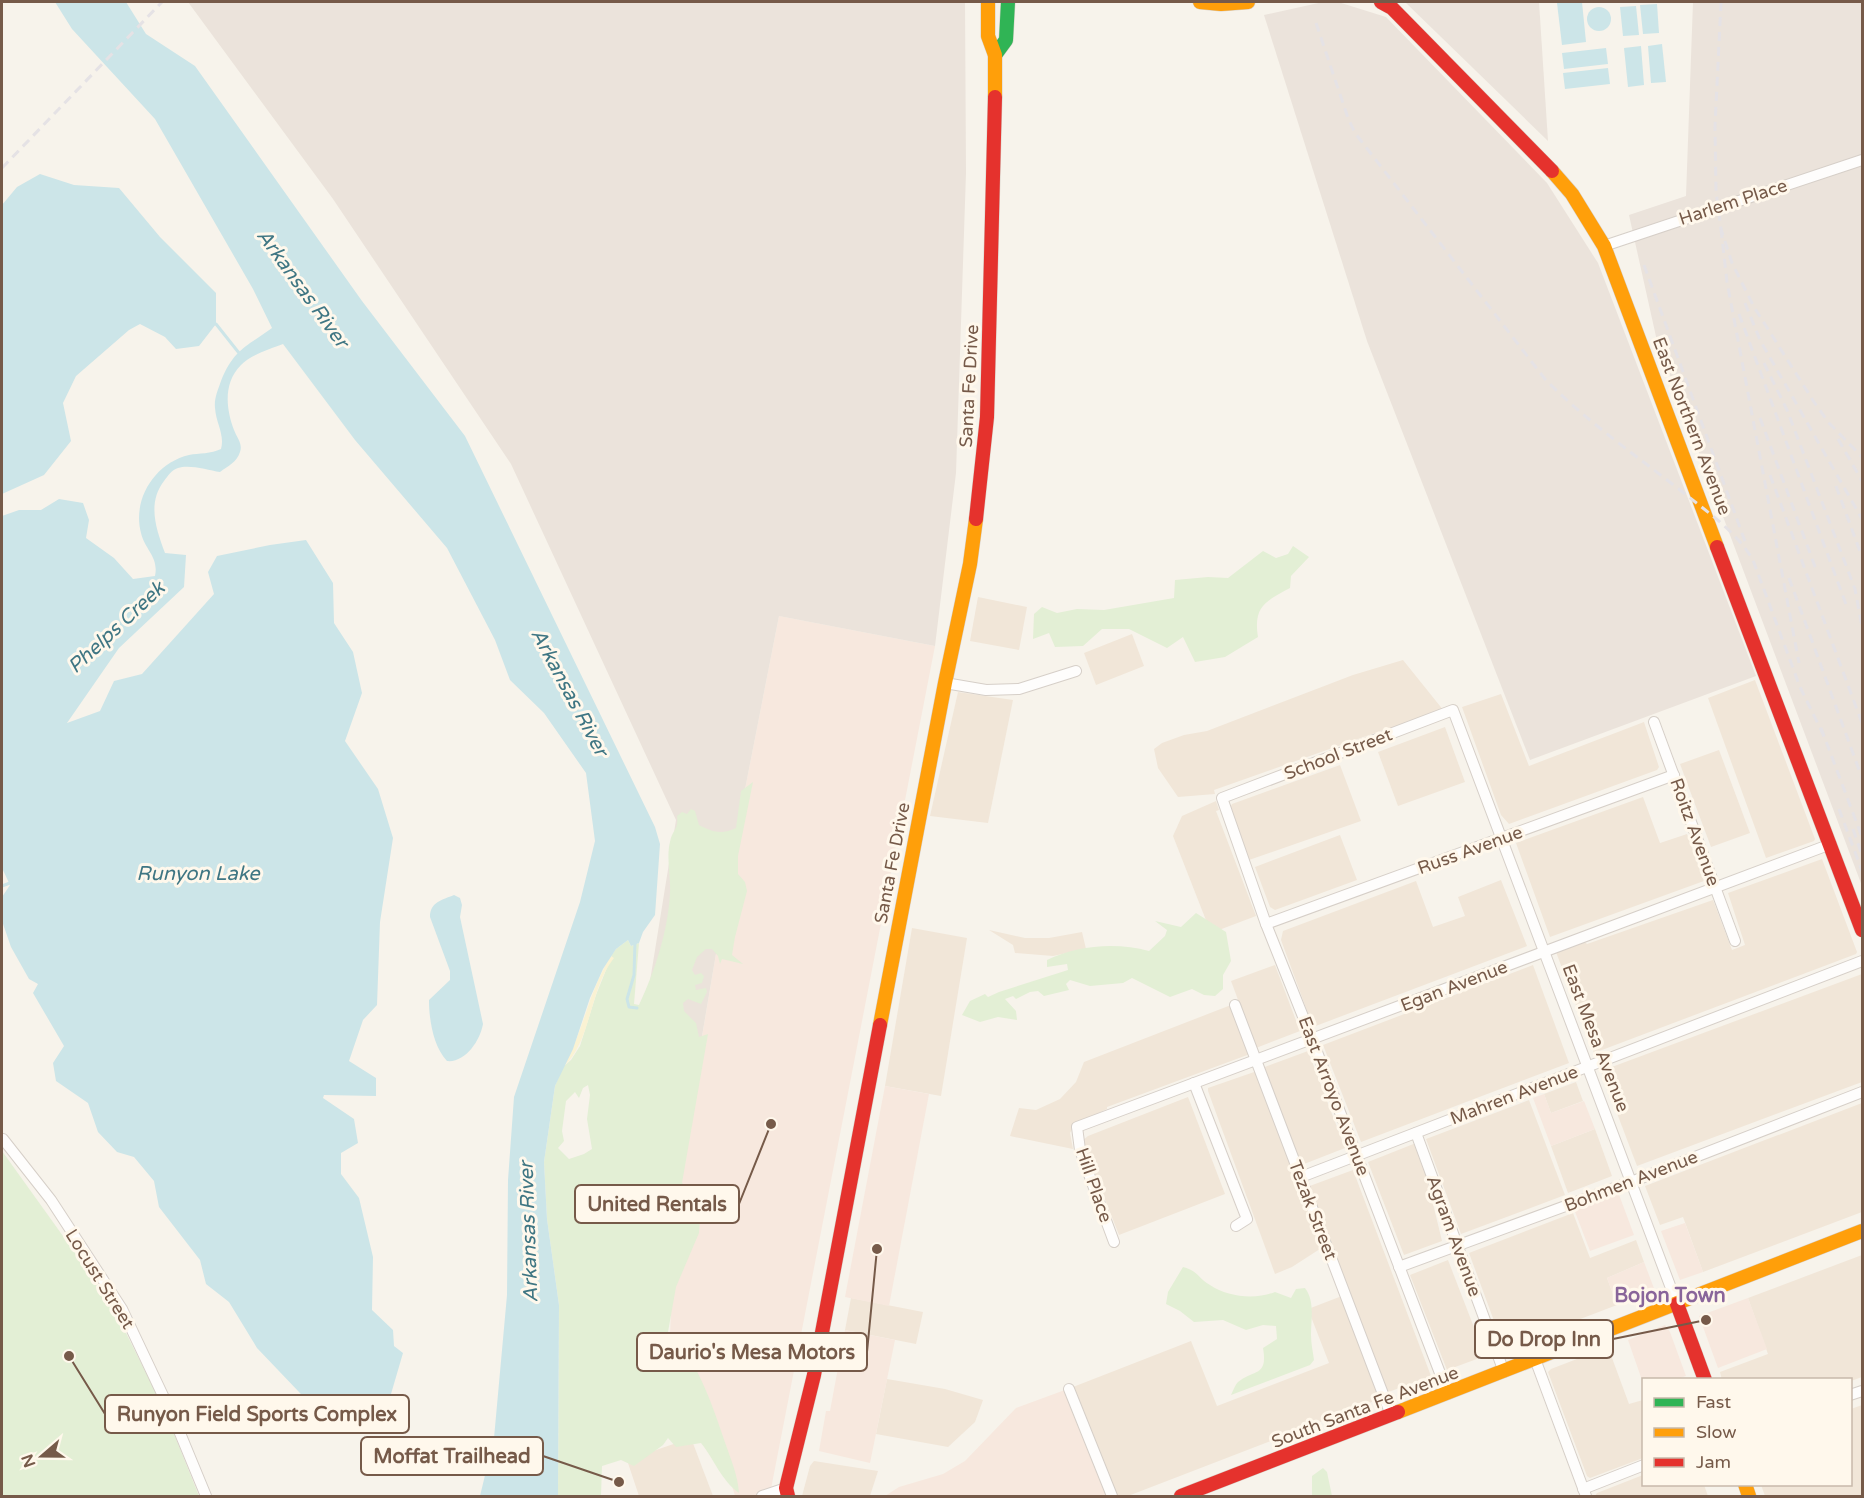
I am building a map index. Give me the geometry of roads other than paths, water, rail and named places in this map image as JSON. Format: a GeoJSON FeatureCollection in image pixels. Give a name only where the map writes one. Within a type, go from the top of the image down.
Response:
{"type":"FeatureCollection","features":[{"type":"Feature","properties":{"kind":"main road"},"geometry":{"type":"LineString","coordinates":[[987,2],[988,36],[995,56]]}},
{"type":"Feature","properties":{"kind":"main road"},"geometry":{"type":"LineString","coordinates":[[995,56],[1006,40],[1008,2]]}},
{"type":"Feature","properties":{"kind":"main road"},"geometry":{"type":"LineString","coordinates":[[1200,2],[1221,4],[1248,2]]}},
{"type":"Feature","properties":{"kind":"main road","name":"East Northern Avenue"},"geometry":{"type":"LineString","coordinates":[[1381,2],[1392,8],[1560,180],[1572,194],[1604,246],[1863,930]]}},
{"type":"Feature","properties":{"kind":"main road","name":"Santa Fe Drive"},"geometry":{"type":"LineString","coordinates":[[784,1494],[814,1375],[945,683],[970,564],[987,417],[995,56]]}},
{"type":"Feature","properties":{"kind":"main road","name":"South Santa Fe Avenue"},"geometry":{"type":"LineString","coordinates":[[1181,1497],[1863,1231]]}},
{"type":"Feature","properties":{"kind":"main road","name":"East Mesa Avenue"},"geometry":{"type":"LineString","coordinates":[[1677,1304],[1704,1378]]}},
{"type":"Feature","properties":{"kind":"street","name":"Harlem Place"},"geometry":{"type":"LineString","coordinates":[[1604,246],[1863,159]]}},
{"type":"Feature","properties":{"kind":"street"},"geometry":{"type":"LineString","coordinates":[[945,683],[986,690],[1019,688],[1076,671]]}},
{"type":"Feature","properties":{"kind":"street","name":"School Street"},"geometry":{"type":"LineString","coordinates":[[1222,798],[1453,710]]}},
{"type":"Feature","properties":{"kind":"street","name":"East Mesa Avenue"},"geometry":{"type":"LineString","coordinates":[[1453,710],[1677,1304]]}},
{"type":"Feature","properties":{"kind":"street","name":"Roitz Avenue"},"geometry":{"type":"LineString","coordinates":[[1654,722],[1735,941]]}},
{"type":"Feature","properties":{"kind":"street","name":"Russ Avenue"},"geometry":{"type":"LineString","coordinates":[[1266,924],[1674,775]]}},
{"type":"Feature","properties":{"kind":"street","name":"East Arroyo Avenue"},"geometry":{"type":"LineString","coordinates":[[1222,798],[1266,924],[1448,1394]]}},
{"type":"Feature","properties":{"kind":"street","name":"Egan Avenue"},"geometry":{"type":"LineString","coordinates":[[1077,1127],[1831,844]]}},
{"type":"Feature","properties":{"kind":"street","name":"Mahren Avenue"},"geometry":{"type":"LineString","coordinates":[[1300,1178],[1863,961]]}},
{"type":"Feature","properties":{"kind":"street","name":"Tezak Street"},"geometry":{"type":"LineString","coordinates":[[1235,1005],[1391,1415]]}},
{"type":"Feature","properties":{"kind":"street"},"geometry":{"type":"LineString","coordinates":[[1194,1083],[1247,1219],[1236,1226]]}},
{"type":"Feature","properties":{"kind":"street","name":"Bohmen Avenue"},"geometry":{"type":"LineString","coordinates":[[1399,1267],[1631,1182],[1863,1092]]}},
{"type":"Feature","properties":{"kind":"street","name":"Hill Place"},"geometry":{"type":"LineString","coordinates":[[1077,1127],[1080,1150],[1114,1242]]}},
{"type":"Feature","properties":{"kind":"street","name":"Agram Avenue"},"geometry":{"type":"LineString","coordinates":[[1416,1133],[1504,1372]]}},
{"type":"Feature","properties":{"kind":"street","name":"Locust Street"},"geometry":{"type":"LineString","coordinates":[[3,1139],[51,1200],[122,1309],[175,1421],[206,1497]]}},
{"type":"Feature","properties":{"kind":"street"},"geometry":{"type":"LineString","coordinates":[[1535,1359],[1584,1493],[1642,1466]]}},
{"type":"Feature","properties":{"kind":"street"},"geometry":{"type":"LineString","coordinates":[[1069,1389],[1112,1497]]}},
{"type":"Feature","properties":{"kind":"street"},"geometry":{"type":"LineString","coordinates":[[762,1497],[784,1494]]}},
{"type":"Feature","properties":{"kind":"water","name":"Runyon Lake"},"geometry":{"type":"Polygon","coordinates":[[[55,2],[126,2],[146,34],[195,66],[362,301],[465,436],[655,827],[660,844],[655,915],[643,932],[639,943],[631,946],[628,940],[616,949],[603,969],[590,998],[573,1049],[555,1086],[544,1162],[547,1219],[559,1305],[558,1496],[480,1496],[494,1438],[507,1295],[508,1180],[514,1097],[580,902],[595,841],[586,773],[544,713],[510,680],[495,640],[447,548],[355,440],[283,344],[245,361],[231,380],[228,405],[231,422],[241,446],[237,458],[220,472],[193,467],[176,469],[168,475],[159,489],[154,507],[156,525],[165,553],[186,555],[184,587],[119,648],[67,723],[100,711],[114,681],[142,674],[214,594],[208,572],[217,556],[306,540],[333,583],[334,623],[353,652],[362,693],[345,741],[378,789],[393,838],[380,922],[377,1005],[363,1020],[349,1061],[376,1078],[376,1096],[324,1095],[323,1098],[354,1119],[358,1143],[341,1153],[341,1174],[359,1198],[373,1257],[372,1310],[393,1330],[394,1346],[403,1353],[391,1394],[347,1430],[320,1414],[257,1348],[229,1302],[206,1284],[200,1260],[159,1207],[154,1181],[134,1157],[117,1152],[98,1132],[88,1103],[56,1081],[53,1063],[64,1046],[33,993],[38,984],[29,979],[11,947],[2,921],[2,897],[10,885],[2,868],[2,516],[19,510],[41,510],[59,499],[83,503],[89,520],[86,538],[114,558],[133,579],[155,576],[155,564],[143,539],[139,520],[143,495],[156,474],[177,459],[221,449],[222,439],[215,404],[221,381],[236,355],[272,328],[253,289],[155,119],[72,29],[55,2]]]}},
{"type":"Feature","properties":{"kind":"water"},"geometry":{"type":"Polygon","coordinates":[[[1582,2],[1586,42],[1562,45],[1557,3],[1582,2]]]}},
{"type":"Feature","properties":{"kind":"water"},"geometry":{"type":"Polygon","coordinates":[[[1657,4],[1659,33],[1643,34],[1640,5],[1657,4]]]}},
{"type":"Feature","properties":{"kind":"water"},"geometry":{"type":"Polygon","coordinates":[[[1636,6],[1639,35],[1623,36],[1620,7],[1636,6]]]}},
{"type":"Feature","properties":{"kind":"water"},"geometry":{"type":"Polygon","coordinates":[[[1599,7],[1608,10],[1611,19],[1608,28],[1599,31],[1590,28],[1587,19],[1590,10],[1599,7]]]}},
{"type":"Feature","properties":{"kind":"water"},"geometry":{"type":"Polygon","coordinates":[[[1662,44],[1666,82],[1651,83],[1648,46],[1662,44]]]}},
{"type":"Feature","properties":{"kind":"water"},"geometry":{"type":"Polygon","coordinates":[[[1641,46],[1644,85],[1628,87],[1624,48],[1641,46]]]}},
{"type":"Feature","properties":{"kind":"water"},"geometry":{"type":"Polygon","coordinates":[[[1606,48],[1608,64],[1564,69],[1562,53],[1606,48]]]}},
{"type":"Feature","properties":{"kind":"water"},"geometry":{"type":"Polygon","coordinates":[[[1608,68],[1610,84],[1565,89],[1563,73],[1608,68]]]}},
{"type":"Feature","properties":{"kind":"water"},"geometry":{"type":"Polygon","coordinates":[[[40,174],[74,185],[119,188],[160,237],[216,293],[216,324],[199,346],[176,349],[165,337],[140,324],[129,330],[76,376],[63,403],[71,441],[44,475],[2,494],[2,205],[17,187],[40,174]]]}},
{"type":"Feature","properties":{"kind":"water"},"geometry":{"type":"Polygon","coordinates":[[[454,895],[460,898],[462,905],[460,917],[483,1024],[479,1037],[471,1050],[454,1061],[447,1061],[438,1048],[433,1032],[429,1000],[450,980],[450,971],[430,917],[434,905],[454,895]]]}},
{"type":"Feature","properties":{"kind":"waterway"},"geometry":{"type":"LineString","coordinates":[[216,324],[239,353]]}},
{"type":"Feature","properties":{"kind":"waterway","name":"Phelps Creek"},"geometry":{"type":"LineString","coordinates":[[2,886],[10,883]]}},
{"type":"Feature","properties":{"kind":"waterway"},"geometry":{"type":"LineString","coordinates":[[635,941],[634,975],[627,999],[629,1007],[637,1008]]}},
{"type":"Feature","properties":{"kind":"railway"},"geometry":{"type":"LineString","coordinates":[[2,168],[162,2]]}},
{"type":"Feature","properties":{"kind":"railway"},"geometry":{"type":"LineString","coordinates":[[1721,2],[1715,126],[1716,192],[1721,229],[1732,263],[1754,307],[1829,423],[1862,457]]}},
{"type":"Feature","properties":{"kind":"railway"},"geometry":{"type":"LineString","coordinates":[[1316,23],[1355,133],[1545,379],[1594,423],[1720,522],[1746,550],[1753,560],[1800,687],[1824,736]]}},
{"type":"Feature","properties":{"kind":"railway"},"geometry":{"type":"LineString","coordinates":[[1721,229],[1727,282],[1799,663]]}},
{"type":"Feature","properties":{"kind":"railway"},"geometry":{"type":"LineString","coordinates":[[1644,265],[1746,544]]}},
{"type":"Feature","properties":{"kind":"railway"},"geometry":{"type":"LineString","coordinates":[[1745,303],[1760,340],[1862,519]]}},
{"type":"Feature","properties":{"kind":"railway"},"geometry":{"type":"LineString","coordinates":[[1739,314],[1847,607]]}},
{"type":"Feature","properties":{"kind":"railway"},"geometry":{"type":"LineString","coordinates":[[1764,363],[1787,410],[1855,589],[1862,627]]}},
{"type":"Feature","properties":{"kind":"railway"},"geometry":{"type":"LineString","coordinates":[[1760,418],[1817,572]]}},
{"type":"Feature","properties":{"kind":"railway"},"geometry":{"type":"LineString","coordinates":[[1838,439],[1862,481]]}},
{"type":"Feature","properties":{"kind":"railway"},"geometry":{"type":"LineString","coordinates":[[1770,475],[1862,723]]}},
{"type":"Feature","properties":{"kind":"railway"},"geometry":{"type":"LineString","coordinates":[[1836,486],[1862,557]]}},
{"type":"Feature","properties":{"kind":"railway"},"geometry":{"type":"LineString","coordinates":[[1789,578],[1862,778]]}},
{"type":"Feature","properties":{"kind":"railway"},"geometry":{"type":"LineString","coordinates":[[1821,728],[1862,837]]}},
{"type":"Feature","properties":{"kind":"railway"},"geometry":{"type":"LineString","coordinates":[[1839,809],[1862,871]]}},
{"type":"Feature","properties":{"kind":"railway"},"geometry":{"type":"LineString","coordinates":[[1853,829],[1862,855]]}},
{"type":"Feature","properties":{"kind":"place","name":"United Rentals"},"geometry":{"type":"Point","coordinates":[771,1124]}},
{"type":"Feature","properties":{"kind":"place","name":"Daurio's Mesa Motors"},"geometry":{"type":"Point","coordinates":[877,1249]}},
{"type":"Feature","properties":{"kind":"place","name":"Do Drop Inn"},"geometry":{"type":"Point","coordinates":[1706,1320]}},
{"type":"Feature","properties":{"kind":"place","name":"Runyon Field Sports Complex"},"geometry":{"type":"Point","coordinates":[69,1356]}},
{"type":"Feature","properties":{"kind":"place","name":"Moffat Trailhead"},"geometry":{"type":"Point","coordinates":[619,1482]}},
{"type":"Feature","properties":{"kind":"district","name":"Bojon Town"},"geometry":{"type":"Point","coordinates":[1670,1295]}},
{"type":"Feature","properties":{"kind":"water label","name":"Arkansas River"},"geometry":{"type":"Point","coordinates":[303,288]}},
{"type":"Feature","properties":{"kind":"water label","name":"Arkansas River"},"geometry":{"type":"Point","coordinates":[570,692]}},
{"type":"Feature","properties":{"kind":"water label","name":"Arkansas River"},"geometry":{"type":"Point","coordinates":[528,1232]}}]}
